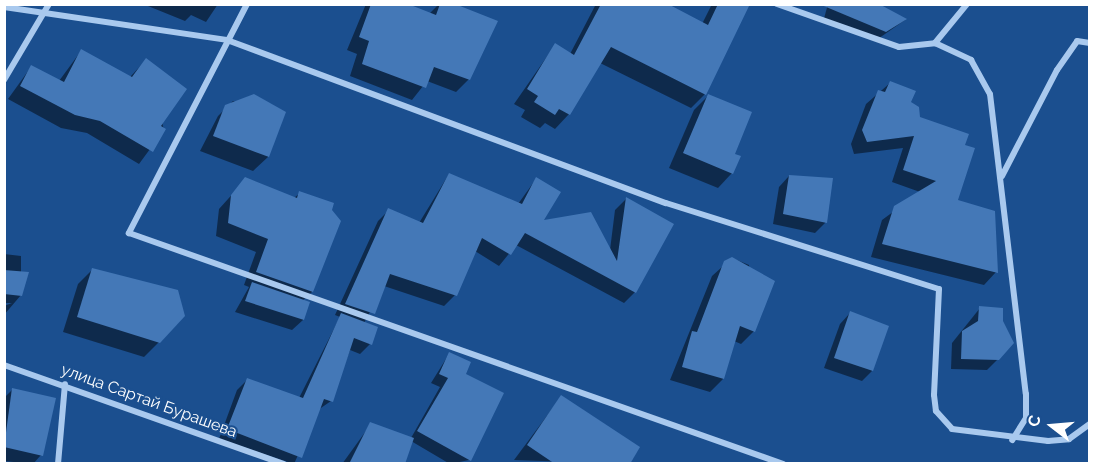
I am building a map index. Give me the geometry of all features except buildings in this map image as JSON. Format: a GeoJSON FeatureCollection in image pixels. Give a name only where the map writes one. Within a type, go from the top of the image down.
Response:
{"type":"FeatureCollection","features":[{"type":"Feature","properties":{"kind":"street"},"geometry":{"type":"LineString","coordinates":[[4,80],[49,4]]}},
{"type":"Feature","properties":{"kind":"street"},"geometry":{"type":"LineString","coordinates":[[247,4],[129,233],[783,464]]}},
{"type":"Feature","properties":{"kind":"street"},"geometry":{"type":"LineString","coordinates":[[777,4],[899,47],[935,43],[954,48],[981,74],[990,94],[1026,394],[1026,418],[1012,440]]}},
{"type":"Feature","properties":{"kind":"street"},"geometry":{"type":"LineString","coordinates":[[935,43],[967,4]]}},
{"type":"Feature","properties":{"kind":"street"},"geometry":{"type":"LineString","coordinates":[[4,7],[227,40],[666,203],[939,289],[936,411],[952,429],[1012,440],[1069,439],[1089,424]]}},
{"type":"Feature","properties":{"kind":"street"},"geometry":{"type":"LineString","coordinates":[[1001,177],[1057,70],[1077,41],[1089,44]]}},
{"type":"Feature","properties":{"kind":"street","name":"улица Сартай Бурашева"},"geometry":{"type":"LineString","coordinates":[[4,365],[65,384],[284,464]]}},
{"type":"Feature","properties":{"kind":"street"},"geometry":{"type":"LineString","coordinates":[[58,464],[65,384]]}}]}
